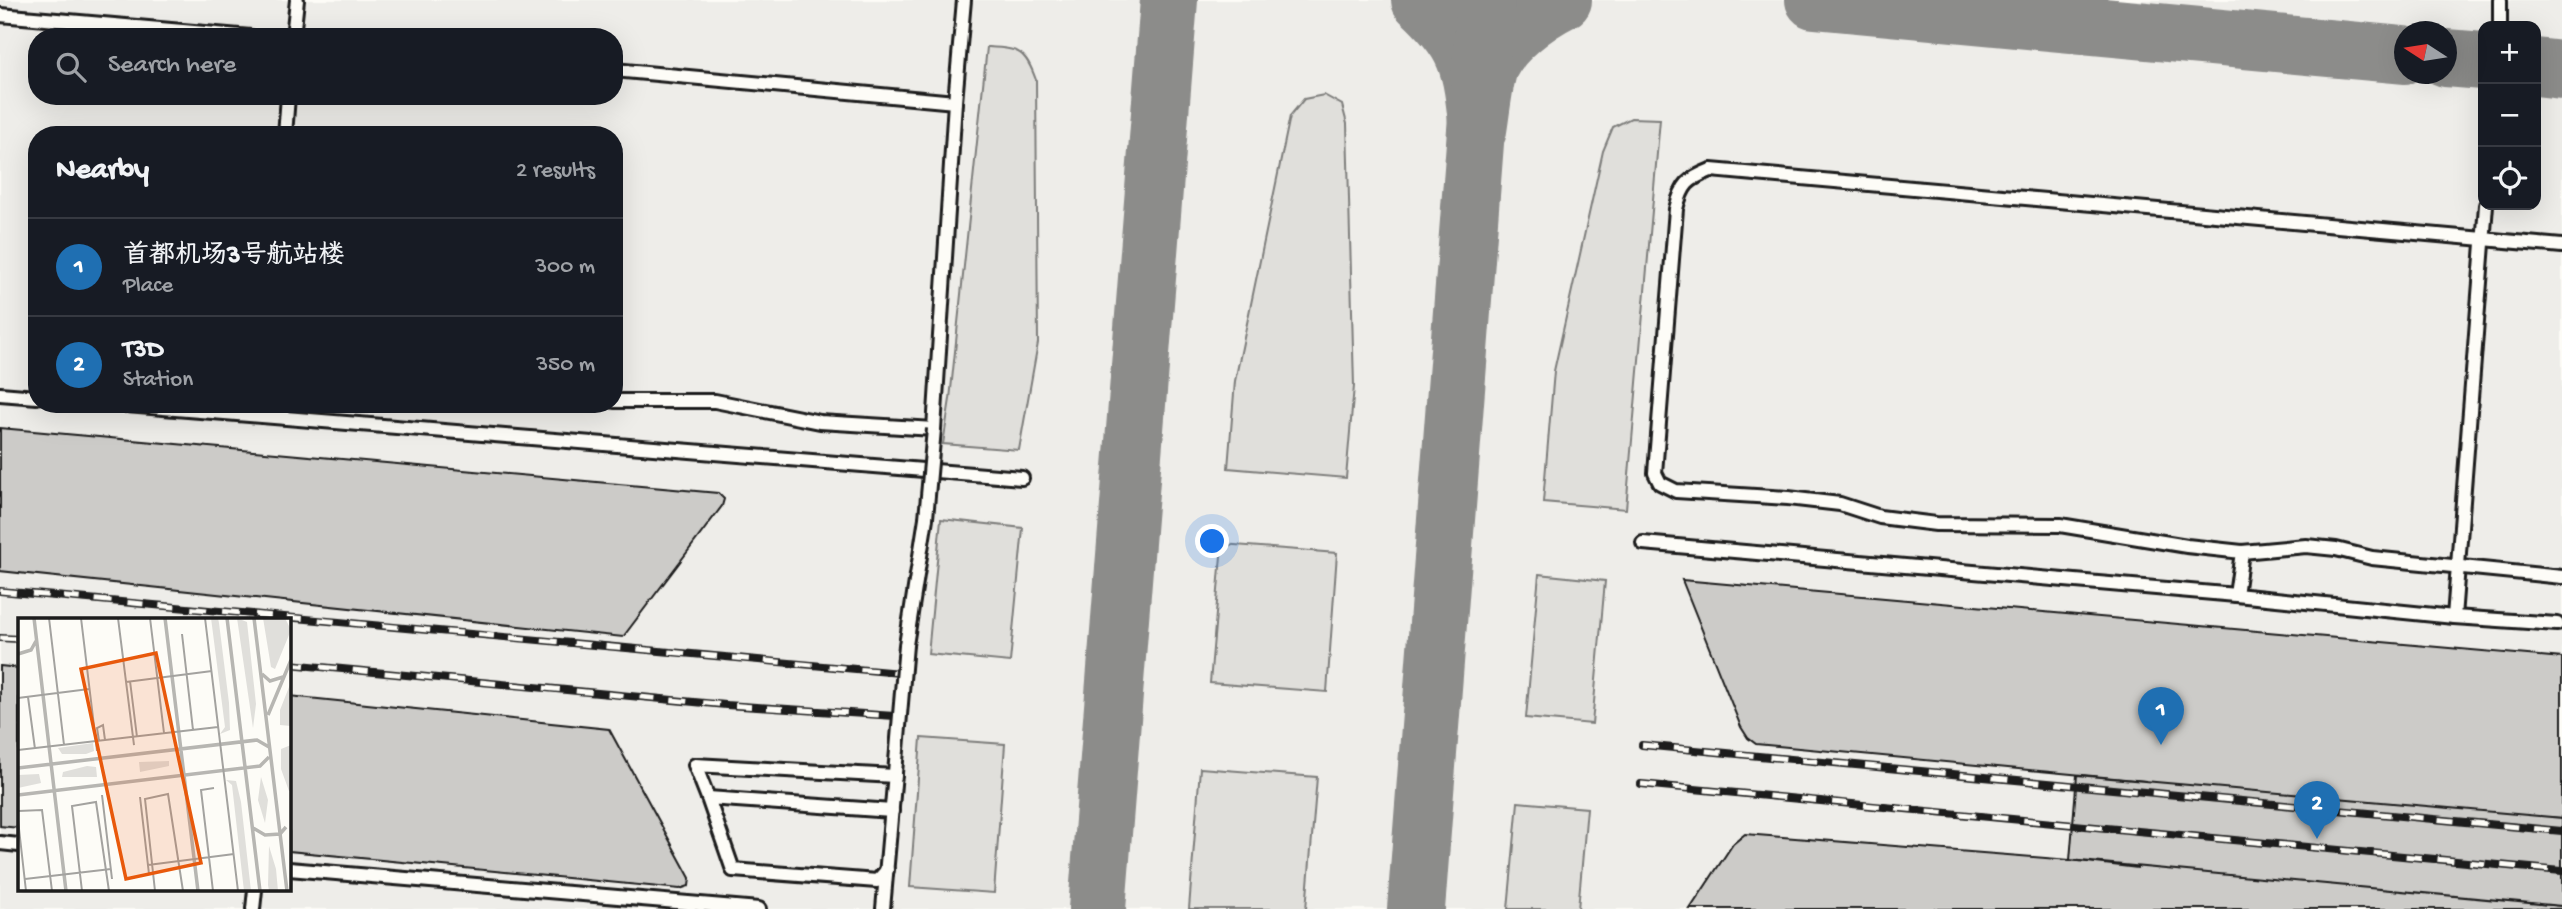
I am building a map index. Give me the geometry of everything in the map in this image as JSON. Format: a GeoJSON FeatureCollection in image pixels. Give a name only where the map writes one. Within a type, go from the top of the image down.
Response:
{"type":"FeatureCollection","features":[{"type":"Feature","properties":{"kind":"lane"},"geometry":{"type":"LineString","coordinates":[[294,28],[297,0]]}},
{"type":"Feature","properties":{"kind":"lane"},"geometry":{"type":"LineString","coordinates":[[883,909],[906,645],[926,518],[934,429],[964,0]]}},
{"type":"Feature","properties":{"kind":"lane"},"geometry":{"type":"LineString","coordinates":[[2500,0],[2500,21]]}},
{"type":"Feature","properties":{"kind":"lane"},"geometry":{"type":"LineString","coordinates":[[0,15],[148,28]]}},
{"type":"Feature","properties":{"kind":"lane"},"geometry":{"type":"LineString","coordinates":[[623,71],[955,102]]}},
{"type":"Feature","properties":{"kind":"lane"},"geometry":{"type":"LineString","coordinates":[[286,126],[287,105]]}},
{"type":"Feature","properties":{"kind":"lane"},"geometry":{"type":"LineString","coordinates":[[2562,246],[1711,170],[1695,177],[1681,189],[1676,209],[1655,461],[1655,473],[1660,483],[1676,491],[1840,504],[1880,517],[1936,524],[2060,525],[2187,546],[2242,551],[2306,545],[2372,558],[2562,577]]}},
{"type":"Feature","properties":{"kind":"lane"},"geometry":{"type":"LineString","coordinates":[[2454,617],[2486,210]]}},
{"type":"Feature","properties":{"kind":"lane"},"geometry":{"type":"LineString","coordinates":[[0,394],[28,396]]}},
{"type":"Feature","properties":{"kind":"lane"},"geometry":{"type":"LineString","coordinates":[[623,401],[715,401],[820,422],[934,429]]}},
{"type":"Feature","properties":{"kind":"lane"},"geometry":{"type":"LineString","coordinates":[[285,413],[1021,478]]}},
{"type":"Feature","properties":{"kind":"lane"},"geometry":{"type":"LineString","coordinates":[[1643,543],[2454,617],[2557,624]]}},
{"type":"Feature","properties":{"kind":"lane"},"geometry":{"type":"LineString","coordinates":[[2236,595],[2242,551]]}},
{"type":"Feature","properties":{"kind":"lane"},"geometry":{"type":"LineString","coordinates":[[887,870],[877,881],[733,870],[695,765],[895,776]]}},
{"type":"Feature","properties":{"kind":"lane"},"geometry":{"type":"LineString","coordinates":[[708,798],[892,811]]}},
{"type":"Feature","properties":{"kind":"lane"},"geometry":{"type":"LineString","coordinates":[[0,843],[18,845]]}},
{"type":"Feature","properties":{"kind":"lane"},"geometry":{"type":"LineString","coordinates":[[290,869],[760,909]]}},
{"type":"Feature","properties":{"kind":"shaded area"},"geometry":{"type":"Polygon","coordinates":[[[0,0],[2562,0],[2562,909],[0,909],[0,0]]]}},
{"type":"Feature","properties":{"kind":"shaded area"},"geometry":{"type":"Polygon","coordinates":[[[987,47],[1014,50],[1024,56],[1036,80],[1038,343],[1019,450],[943,444],[987,47]]]}},
{"type":"Feature","properties":{"kind":"shaded area"},"geometry":{"type":"Polygon","coordinates":[[[1324,95],[1342,105],[1347,124],[1354,386],[1346,478],[1228,468],[1235,381],[1290,116],[1304,99],[1324,95]]]}},
{"type":"Feature","properties":{"kind":"shaded area"},"geometry":{"type":"Polygon","coordinates":[[[1631,118],[1660,119],[1626,509],[1543,502],[1554,371],[1603,151],[1613,127],[1631,118]]]}},
{"type":"Feature","properties":{"kind":"shaded area"},"geometry":{"type":"Polygon","coordinates":[[[941,519],[1023,528],[1010,662],[928,654],[941,519]]]}},
{"type":"Feature","properties":{"kind":"shaded area"},"geometry":{"type":"Polygon","coordinates":[[[1222,544],[1337,553],[1327,692],[1210,683],[1222,544]]]}},
{"type":"Feature","properties":{"kind":"shaded area"},"geometry":{"type":"Polygon","coordinates":[[[1539,574],[1605,581],[1592,724],[1526,718],[1539,574]]]}},
{"type":"Feature","properties":{"kind":"shaded area"},"geometry":{"type":"Polygon","coordinates":[[[921,738],[1005,744],[994,893],[910,887],[921,738]]]}},
{"type":"Feature","properties":{"kind":"shaded area"},"geometry":{"type":"Polygon","coordinates":[[[1200,768],[1317,777],[1306,909],[1189,909],[1200,768]]]}},
{"type":"Feature","properties":{"kind":"shaded area"},"geometry":{"type":"Polygon","coordinates":[[[1518,802],[1587,808],[1578,909],[1508,909],[1518,802]]]}},
{"type":"Feature","properties":{"kind":"building"},"geometry":{"type":"Polygon","coordinates":[[[0,428],[718,493],[724,499],[722,506],[623,637],[0,571],[0,428]]]}},
{"type":"Feature","properties":{"kind":"building"},"geometry":{"type":"Polygon","coordinates":[[[1682,580],[2562,658],[2562,818],[2547,817],[2540,904],[2562,906],[2562,909],[1690,909],[1733,844],[1745,834],[2070,860],[2137,868],[2145,781],[1756,744],[1741,727],[1682,580]]]}},
{"type":"Feature","properties":{"kind":"building"},"geometry":{"type":"Polygon","coordinates":[[[0,666],[18,668],[18,828],[0,826],[0,666]]]}},
{"type":"Feature","properties":{"kind":"building"},"geometry":{"type":"Polygon","coordinates":[[[290,696],[609,729],[690,878],[689,886],[680,889],[290,851],[290,696]]]}},
{"type":"Feature","properties":{"kind":"building"},"geometry":{"type":"Polygon","coordinates":[[[2077,775],[2562,818],[2562,906],[2070,860],[2077,775]]]}},
{"type":"Feature","properties":{"kind":"taxiway"},"geometry":{"type":"LineString","coordinates":[[1097,909],[1169,0]]}},
{"type":"Feature","properties":{"kind":"taxiway"},"geometry":{"type":"LineString","coordinates":[[1420,0],[1449,30],[1465,58],[1473,89],[1478,130],[1486,79],[1496,55],[1522,27],[1563,0]]}},
{"type":"Feature","properties":{"kind":"taxiway"},"geometry":{"type":"LineString","coordinates":[[1416,909],[1486,0]]}},
{"type":"Feature","properties":{"kind":"taxiway"},"geometry":{"type":"LineString","coordinates":[[1814,0],[2394,54]]}},
{"type":"Feature","properties":{"kind":"taxiway"},"geometry":{"type":"LineString","coordinates":[[2457,59],[2478,61]]}},
{"type":"Feature","properties":{"kind":"taxiway"},"geometry":{"type":"LineString","coordinates":[[2541,68],[2562,70]]}},
{"type":"Feature","properties":{"kind":"railway"},"geometry":{"type":"LineString","coordinates":[[0,591],[900,673]]}},
{"type":"Feature","properties":{"kind":"railway"},"geometry":{"type":"LineString","coordinates":[[0,638],[18,639]]}},
{"type":"Feature","properties":{"kind":"railway"},"geometry":{"type":"LineString","coordinates":[[290,664],[726,705],[895,716]]}},
{"type":"Feature","properties":{"kind":"railway"},"geometry":{"type":"LineString","coordinates":[[1642,745],[2562,831]]}},
{"type":"Feature","properties":{"kind":"railway"},"geometry":{"type":"LineString","coordinates":[[1641,784],[2562,871]]}},
{"type":"Feature","properties":{"kind":"place","name":"首都机场3号航站楼"},"geometry":{"type":"Point","coordinates":[2161,745]}},
{"type":"Feature","properties":{"kind":"place","name":"T3D"},"geometry":{"type":"Point","coordinates":[2317,839]}}]}
